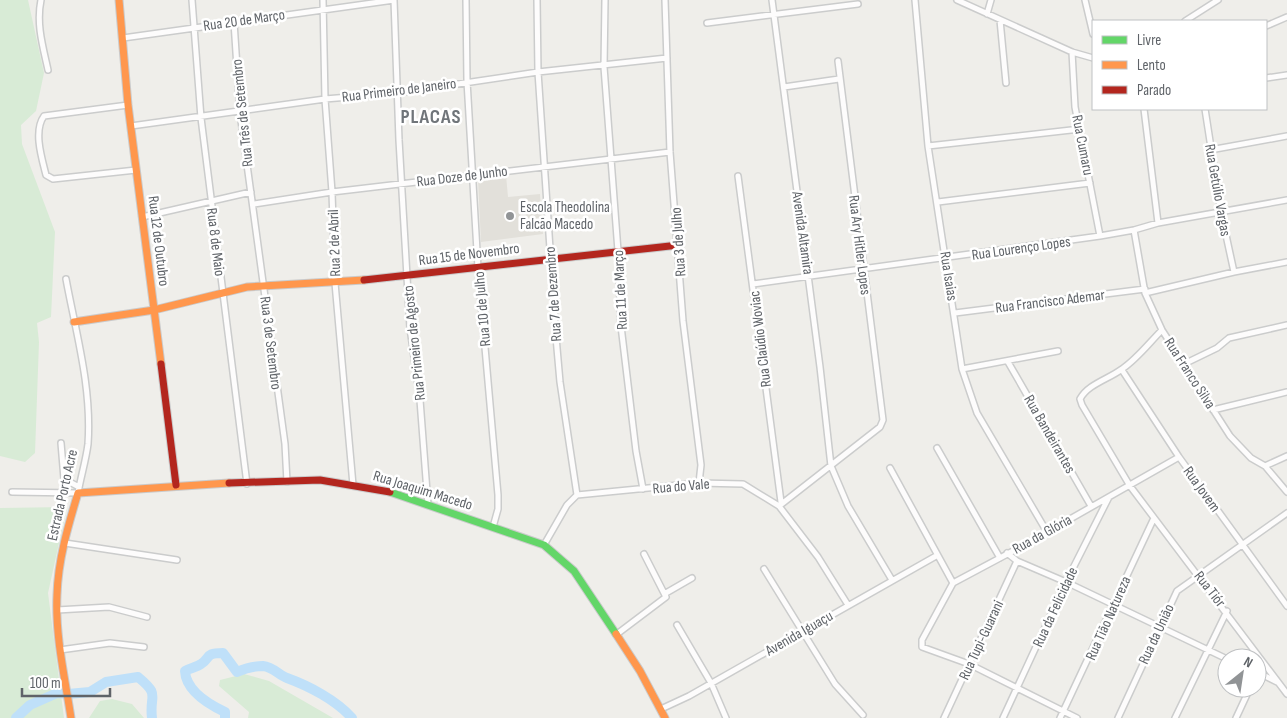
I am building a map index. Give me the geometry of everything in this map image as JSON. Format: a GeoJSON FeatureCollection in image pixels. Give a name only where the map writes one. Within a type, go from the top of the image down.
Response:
{"type":"FeatureCollection","features":[{"type":"Feature","properties":{"kind":"street"},"geometry":{"type":"LineString","coordinates":[[41,0],[39,16],[40,35],[48,70]]}},
{"type":"Feature","properties":{"kind":"street","name":"Rua 12 de Outubro"},"geometry":{"type":"LineString","coordinates":[[119,0],[128,105],[176,485]]}},
{"type":"Feature","properties":{"kind":"street","name":"Rua 8 de Maio"},"geometry":{"type":"LineString","coordinates":[[192,0],[201,118],[247,484]]}},
{"type":"Feature","properties":{"kind":"street","name":"Rua 2 de Abril"},"geometry":{"type":"LineString","coordinates":[[322,0],[325,99],[332,192],[335,283],[353,485]]}},
{"type":"Feature","properties":{"kind":"street","name":"Rua 20 de Março"},"geometry":{"type":"LineString","coordinates":[[123,38],[394,0]]}},
{"type":"Feature","properties":{"kind":"street","name":"Rua Primeiro de Agosto"},"geometry":{"type":"LineString","coordinates":[[394,0],[397,93],[410,328],[420,400],[428,505]]}},
{"type":"Feature","properties":{"kind":"street","name":"Rua 10 de Julho"},"geometry":{"type":"LineString","coordinates":[[466,0],[466,82],[474,174],[478,268],[498,494],[498,509],[493,527]]}},
{"type":"Feature","properties":{"kind":"street","name":"Rua 7 de Dezembro"},"geometry":{"type":"LineString","coordinates":[[536,0],[538,72],[560,382],[577,495]]}},
{"type":"Feature","properties":{"kind":"street","name":"Rua 11 de Março"},"geometry":{"type":"LineString","coordinates":[[605,0],[604,67],[624,354],[643,489]]}},
{"type":"Feature","properties":{"kind":"street","name":"Rua 3 de Julho"},"geometry":{"type":"LineString","coordinates":[[665,0],[670,152],[683,321],[701,465],[699,483]]}},
{"type":"Feature","properties":{"kind":"street","name":"Avenida Altamira"},"geometry":{"type":"LineString","coordinates":[[772,0],[809,275],[831,466],[848,506],[892,580]]}},
{"type":"Feature","properties":{"kind":"street","name":"Rua Isaias"},"geometry":{"type":"LineString","coordinates":[[915,0],[928,146],[955,313],[962,369],[977,412],[1046,532]]}},
{"type":"Feature","properties":{"kind":"street"},"geometry":{"type":"LineString","coordinates":[[957,0],[1072,52],[1092,58]]}},
{"type":"Feature","properties":{"kind":"street"},"geometry":{"type":"LineString","coordinates":[[987,14],[991,0]]}},
{"type":"Feature","properties":{"kind":"street"},"geometry":{"type":"LineString","coordinates":[[1085,0],[1092,30]]}},
{"type":"Feature","properties":{"kind":"street"},"geometry":{"type":"LineString","coordinates":[[1192,19],[1218,0]]}},
{"type":"Feature","properties":{"kind":"street"},"geometry":{"type":"LineString","coordinates":[[707,23],[858,4]]}},
{"type":"Feature","properties":{"kind":"street"},"geometry":{"type":"LineString","coordinates":[[1267,26],[1287,17]]}},
{"type":"Feature","properties":{"kind":"street"},"geometry":{"type":"LineString","coordinates":[[1000,20],[1006,83]]}},
{"type":"Feature","properties":{"kind":"street","name":"Rua Três de Setembro"},"geometry":{"type":"LineString","coordinates":[[234,22],[240,113],[254,204]]}},
{"type":"Feature","properties":{"kind":"street","name":"Rua Cumaru"},"geometry":{"type":"LineString","coordinates":[[1072,52],[1075,107],[1100,236]]}},
{"type":"Feature","properties":{"kind":"street","name":"Rua Primeiro de Janeiro"},"geometry":{"type":"LineString","coordinates":[[131,126],[240,113],[325,99],[397,93],[538,72],[604,67],[667,58]]}},
{"type":"Feature","properties":{"kind":"street","name":"Rua Ary Hitler Lopes"},"geometry":{"type":"LineString","coordinates":[[831,466],[880,427],[883,416],[838,61]]}},
{"type":"Feature","properties":{"kind":"street"},"geometry":{"type":"LineString","coordinates":[[1267,78],[1287,75]]}},
{"type":"Feature","properties":{"kind":"street"},"geometry":{"type":"LineString","coordinates":[[784,88],[839,79]]}},
{"type":"Feature","properties":{"kind":"street"},"geometry":{"type":"LineString","coordinates":[[128,105],[52,113],[44,116],[40,122],[41,153],[46,175],[49,178],[62,180],[136,170]]}},
{"type":"Feature","properties":{"kind":"street"},"geometry":{"type":"LineString","coordinates":[[1144,110],[1158,223]]}},
{"type":"Feature","properties":{"kind":"street","name":"Rua Getúlio Vargas"},"geometry":{"type":"LineString","coordinates":[[1205,110],[1221,212],[1234,272]]}},
{"type":"Feature","properties":{"kind":"street"},"geometry":{"type":"LineString","coordinates":[[928,146],[1080,129]]}},
{"type":"Feature","properties":{"kind":"street"},"geometry":{"type":"LineString","coordinates":[[1210,150],[1287,136]]}},
{"type":"Feature","properties":{"kind":"street","name":"Rua Doze de Junho"},"geometry":{"type":"LineString","coordinates":[[254,204],[332,192],[610,157],[670,152]]}},
{"type":"Feature","properties":{"kind":"street","name":"Rua Claúdio Woviac"},"geometry":{"type":"LineString","coordinates":[[738,176],[780,504]]}},
{"type":"Feature","properties":{"kind":"street"},"geometry":{"type":"LineString","coordinates":[[938,202],[1090,183]]}},
{"type":"Feature","properties":{"kind":"street"},"geometry":{"type":"LineString","coordinates":[[142,217],[251,192]]}},
{"type":"Feature","properties":{"kind":"street","name":"Rua Lourenço Lopes"},"geometry":{"type":"LineString","coordinates":[[753,284],[1100,236],[1134,230],[1158,223],[1287,200]]}},
{"type":"Feature","properties":{"kind":"street","name":"Rua 3 de Setembro"},"geometry":{"type":"LineString","coordinates":[[254,204],[263,286],[285,444],[287,482]]}},
{"type":"Feature","properties":{"kind":"street","name":"Rua Franco Silva"},"geometry":{"type":"LineString","coordinates":[[1134,230],[1145,291],[1162,330],[1230,436],[1251,458],[1265,466],[1287,492]]}},
{"type":"Feature","properties":{"kind":"street","name":"Rua 15 de Novembro"},"geometry":{"type":"LineString","coordinates":[[74,322],[154,310],[222,293],[263,286],[293,286],[407,276],[550,258],[678,245]]}},
{"type":"Feature","properties":{"kind":"street","name":"Rua Francisco Ademar"},"geometry":{"type":"LineString","coordinates":[[955,313],[1145,291],[1287,262]]}},
{"type":"Feature","properties":{"kind":"street","name":"Estrada Porto Acre"},"geometry":{"type":"LineString","coordinates":[[66,279],[86,385],[89,421],[85,462],[64,543],[57,610],[60,650],[71,718]]}},
{"type":"Feature","properties":{"kind":"street"},"geometry":{"type":"LineString","coordinates":[[1184,364],[1217,348],[1229,338],[1287,325]]}},
{"type":"Feature","properties":{"kind":"street"},"geometry":{"type":"LineString","coordinates":[[1122,370],[1162,330]]}},
{"type":"Feature","properties":{"kind":"street"},"geometry":{"type":"LineString","coordinates":[[962,369],[1008,362],[1058,351]]}},
{"type":"Feature","properties":{"kind":"street","name":"Rua Bandeirantes"},"geometry":{"type":"LineString","coordinates":[[1008,362],[1091,506]]}},
{"type":"Feature","properties":{"kind":"street","name":"Rua Tiór"},"geometry":{"type":"LineString","coordinates":[[1122,370],[1098,382],[1080,399],[1130,486],[1227,611],[1287,694]]}},
{"type":"Feature","properties":{"kind":"street","name":"Rua Jovem"},"geometry":{"type":"LineString","coordinates":[[1122,370],[1179,457],[1287,606]]}},
{"type":"Feature","properties":{"kind":"street"},"geometry":{"type":"LineString","coordinates":[[1213,410],[1287,392]]}},
{"type":"Feature","properties":{"kind":"street"},"geometry":{"type":"LineString","coordinates":[[61,444],[64,479],[78,490]]}},
{"type":"Feature","properties":{"kind":"street"},"geometry":{"type":"LineString","coordinates":[[938,448],[1000,558]]}},
{"type":"Feature","properties":{"kind":"street"},"geometry":{"type":"LineString","coordinates":[[1265,466],[1287,456]]}},
{"type":"Feature","properties":{"kind":"street","name":"Rua da Glória"},"geometry":{"type":"LineString","coordinates":[[953,583],[1179,457]]}},
{"type":"Feature","properties":{"kind":"street"},"geometry":{"type":"LineString","coordinates":[[831,466],[780,504],[818,557],[848,605]]}},
{"type":"Feature","properties":{"kind":"street"},"geometry":{"type":"LineString","coordinates":[[890,468],[936,556],[953,583],[921,644],[969,664],[1017,690],[1077,718]]}},
{"type":"Feature","properties":{"kind":"street","name":"Rua Joaquim Macedo"},"geometry":{"type":"LineString","coordinates":[[78,490],[320,480],[390,492],[517,534],[544,546],[574,571],[617,634],[665,718]]}},
{"type":"Feature","properties":{"kind":"street","name":"Rua do Vale"},"geometry":{"type":"LineString","coordinates":[[577,495],[699,483],[743,484],[780,504]]}},
{"type":"Feature","properties":{"kind":"street"},"geometry":{"type":"LineString","coordinates":[[12,492],[78,490]]}},
{"type":"Feature","properties":{"kind":"street"},"geometry":{"type":"LineString","coordinates":[[544,546],[567,505],[577,495]]}},
{"type":"Feature","properties":{"kind":"street","name":"Rua da Felicidade"},"geometry":{"type":"LineString","coordinates":[[1003,718],[1066,582],[1109,497]]}},
{"type":"Feature","properties":{"kind":"street","name":"Rua da União"},"geometry":{"type":"LineString","coordinates":[[1118,718],[1177,591],[1286,514]]}},
{"type":"Feature","properties":{"kind":"street","name":"Rua Tião Natureza"},"geometry":{"type":"LineString","coordinates":[[1060,718],[1154,518]]}},
{"type":"Feature","properties":{"kind":"street"},"geometry":{"type":"LineString","coordinates":[[64,543],[177,560]]}},
{"type":"Feature","properties":{"kind":"street"},"geometry":{"type":"LineString","coordinates":[[1006,553],[1017,561],[1066,582],[1217,654]]}},
{"type":"Feature","properties":{"kind":"street"},"geometry":{"type":"LineString","coordinates":[[644,554],[666,595]]}},
{"type":"Feature","properties":{"kind":"street","name":"Avenida Iguaçu"},"geometry":{"type":"LineString","coordinates":[[661,709],[711,683],[936,556]]}},
{"type":"Feature","properties":{"kind":"street","name":"Rua Tupi-Guarani"},"geometry":{"type":"LineString","coordinates":[[944,718],[1017,561]]}},
{"type":"Feature","properties":{"kind":"street"},"geometry":{"type":"LineString","coordinates":[[764,569],[835,684],[863,715]]}},
{"type":"Feature","properties":{"kind":"street"},"geometry":{"type":"LineString","coordinates":[[617,634],[666,595],[692,578]]}},
{"type":"Feature","properties":{"kind":"street"},"geometry":{"type":"LineString","coordinates":[[57,610],[109,607],[147,616]]}},
{"type":"Feature","properties":{"kind":"street"},"geometry":{"type":"LineString","coordinates":[[1175,718],[1227,611]]}},
{"type":"Feature","properties":{"kind":"street"},"geometry":{"type":"LineString","coordinates":[[677,626],[711,683],[726,718]]}},
{"type":"Feature","properties":{"kind":"street"},"geometry":{"type":"LineString","coordinates":[[60,650],[110,643],[144,647]]}},
{"type":"Feature","properties":{"kind":"street"},"geometry":{"type":"LineString","coordinates":[[1267,677],[1278,682]]}},
{"type":"Feature","properties":{"kind":"street"},"geometry":{"type":"LineString","coordinates":[[1236,718],[1245,698]]}},
{"type":"Feature","properties":{"kind":"shaded area","name":"Escola Theodolina Falcão Macedo"},"geometry":{"type":"Polygon","coordinates":[[[506,175],[508,197],[540,194],[543,234],[481,242],[478,180],[506,175]]]}},
{"type":"Feature","properties":{"kind":"green space"},"geometry":{"type":"Polygon","coordinates":[[[0,0],[28,0],[44,73],[36,111],[21,125],[22,144],[55,232],[51,317],[37,323],[39,342],[35,453],[25,462],[0,456],[0,0]]]}},
{"type":"Feature","properties":{"kind":"green space"},"geometry":{"type":"Polygon","coordinates":[[[67,507],[48,593],[64,718],[0,718],[0,508],[67,507]]]}},
{"type":"Feature","properties":{"kind":"green space"},"geometry":{"type":"Polygon","coordinates":[[[244,674],[269,681],[333,718],[248,718],[249,712],[219,686],[220,680],[244,674]]]}},
{"type":"Feature","properties":{"kind":"green space"},"geometry":{"type":"Polygon","coordinates":[[[112,699],[132,704],[144,718],[89,718],[100,701],[112,699]]]}},
{"type":"Feature","properties":{"kind":"waterway"},"geometry":{"type":"LineString","coordinates":[[225,718],[225,712],[205,701],[194,691],[189,685],[185,671],[204,662],[210,655],[217,653],[223,653],[237,672],[263,666],[270,668],[284,677],[322,694],[346,711],[352,718]]}},
{"type":"Feature","properties":{"kind":"waterway"},"geometry":{"type":"LineString","coordinates":[[16,718],[30,705],[57,693],[90,692],[106,682],[138,677],[152,692],[152,718]]}},
{"type":"Feature","properties":{"kind":"traffic: fast"},"geometry":{"type":"LineString","coordinates":[[390,492],[544,545],[574,571],[616,634]]}},
{"type":"Feature","properties":{"kind":"traffic: slow"},"geometry":{"type":"LineString","coordinates":[[119,0],[128,105],[161,364]]}},
{"type":"Feature","properties":{"kind":"traffic: slow"},"geometry":{"type":"LineString","coordinates":[[74,322],[154,310],[247,287],[364,280]]}},
{"type":"Feature","properties":{"kind":"traffic: slow"},"geometry":{"type":"LineString","coordinates":[[71,718],[59,641],[57,595],[61,556],[78,493],[229,483]]}},
{"type":"Feature","properties":{"kind":"traffic: slow"},"geometry":{"type":"LineString","coordinates":[[616,634],[640,671],[665,718]]}},
{"type":"Feature","properties":{"kind":"traffic: jam"},"geometry":{"type":"LineString","coordinates":[[364,280],[679,245]]}},
{"type":"Feature","properties":{"kind":"traffic: jam"},"geometry":{"type":"LineString","coordinates":[[161,364],[176,485]]}},
{"type":"Feature","properties":{"kind":"traffic: jam"},"geometry":{"type":"LineString","coordinates":[[229,483],[320,480],[390,492]]}},
{"type":"Feature","properties":{"kind":"place","name":"Escola Theodolina Falcão Macedo"},"geometry":{"type":"Point","coordinates":[510,216]}},
{"type":"Feature","properties":{"kind":"district","name":"PLACAS"},"geometry":{"type":"Point","coordinates":[431,116]}}]}
